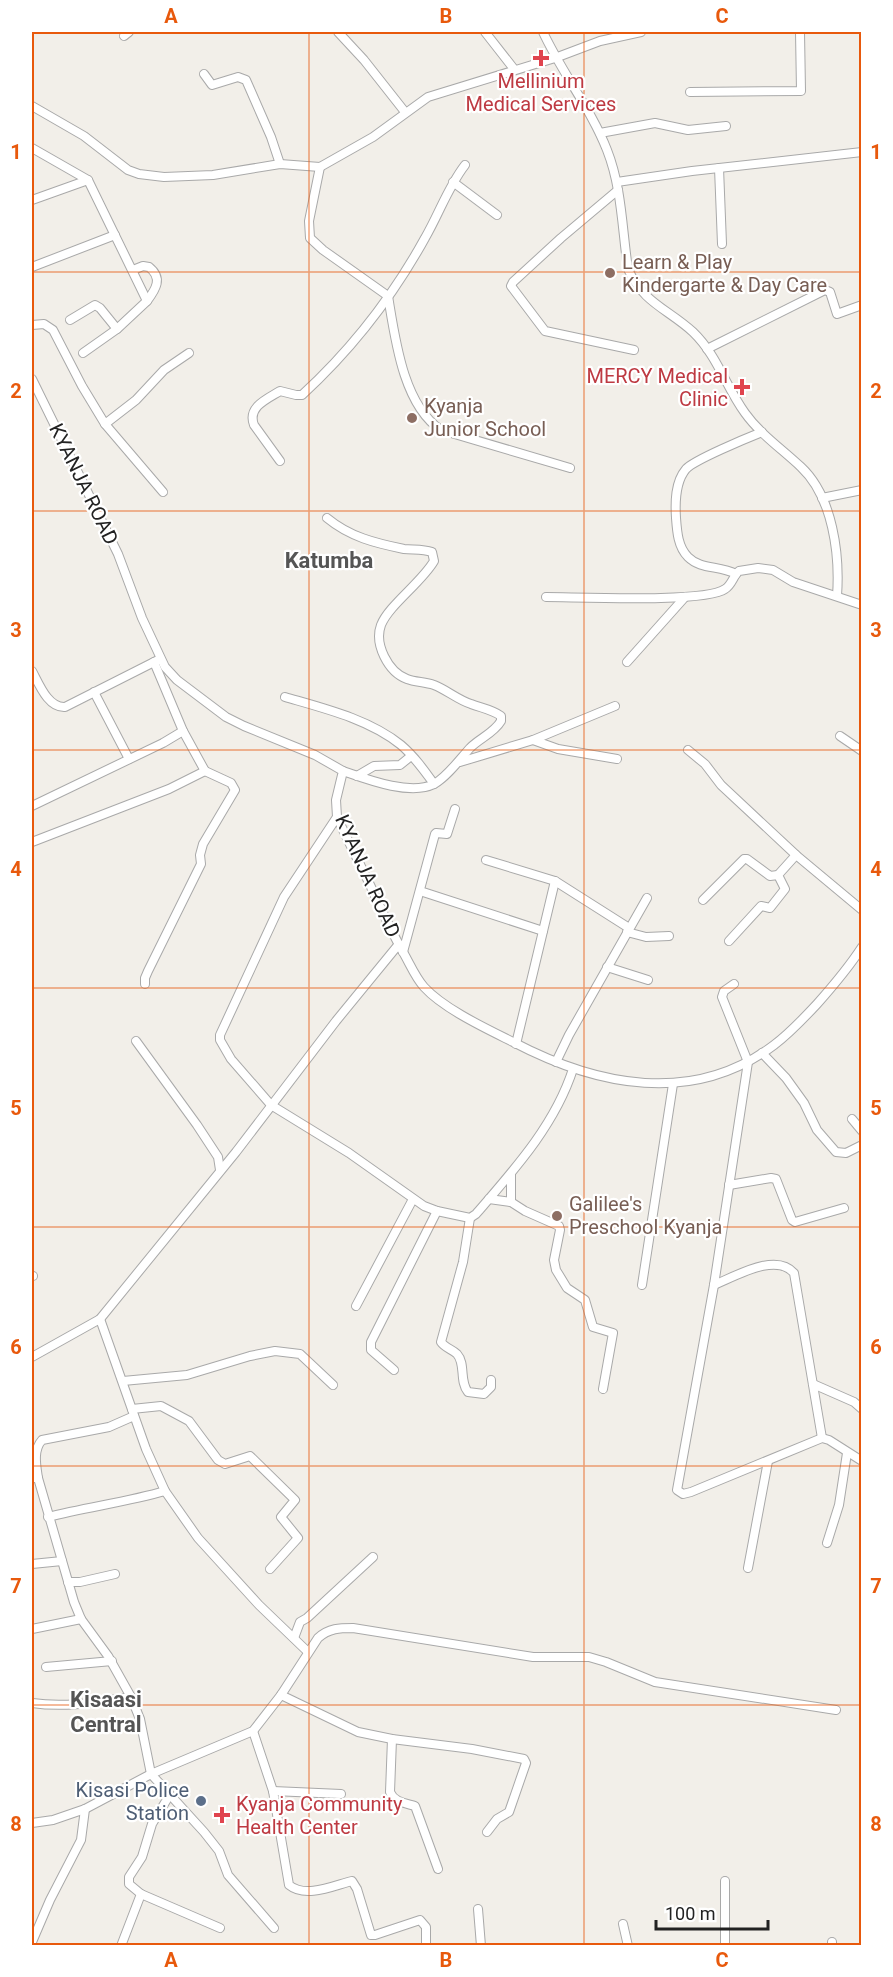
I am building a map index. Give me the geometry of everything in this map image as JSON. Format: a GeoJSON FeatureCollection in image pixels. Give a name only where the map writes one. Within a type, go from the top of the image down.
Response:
{"type":"FeatureCollection","features":[{"type":"Feature","properties":{"kind":"street"},"geometry":{"type":"LineString","coordinates":[[338,32],[364,60],[405,112]]}},
{"type":"Feature","properties":{"kind":"street"},"geometry":{"type":"LineString","coordinates":[[485,32],[514,69]]}},
{"type":"Feature","properties":{"kind":"street"},"geometry":{"type":"LineString","coordinates":[[543,32],[555,58],[600,133],[618,186],[628,269],[636,286],[649,300],[694,333],[707,349],[742,410],[762,432],[808,474],[822,498],[837,556],[837,596]]}},
{"type":"Feature","properties":{"kind":"street"},"geometry":{"type":"LineString","coordinates":[[32,106],[84,136],[118,164],[139,174],[164,177],[213,175],[280,164],[320,167],[373,137],[428,97],[555,58],[600,41],[641,32]]}},
{"type":"Feature","properties":{"kind":"street"},"geometry":{"type":"LineString","coordinates":[[690,92],[801,91],[800,32]]}},
{"type":"Feature","properties":{"kind":"street"},"geometry":{"type":"LineString","coordinates":[[204,74],[212,85],[238,77],[246,80],[280,164]]}},
{"type":"Feature","properties":{"kind":"street"},"geometry":{"type":"LineString","coordinates":[[600,133],[655,123],[688,130],[726,126]]}},
{"type":"Feature","properties":{"kind":"street"},"geometry":{"type":"LineString","coordinates":[[32,148],[88,180],[147,301]]}},
{"type":"Feature","properties":{"kind":"street"},"geometry":{"type":"LineString","coordinates":[[634,350],[545,331],[511,285],[618,186],[719,168],[861,152]]}},
{"type":"Feature","properties":{"kind":"street"},"geometry":{"type":"LineString","coordinates":[[280,461],[254,425],[251,419],[253,412],[261,402],[280,391],[302,395],[357,337],[379,310],[425,239],[453,182],[465,165]]}},
{"type":"Feature","properties":{"kind":"street"},"geometry":{"type":"LineString","coordinates":[[320,167],[309,222],[310,238],[323,250],[388,296],[407,382],[419,408],[431,423],[441,430],[570,468]]}},
{"type":"Feature","properties":{"kind":"street"},"geometry":{"type":"LineString","coordinates":[[719,168],[722,244]]}},
{"type":"Feature","properties":{"kind":"street"},"geometry":{"type":"LineString","coordinates":[[32,200],[88,180]]}},
{"type":"Feature","properties":{"kind":"street"},"geometry":{"type":"LineString","coordinates":[[453,182],[497,215]]}},
{"type":"Feature","properties":{"kind":"street"},"geometry":{"type":"LineString","coordinates":[[32,267],[115,235]]}},
{"type":"Feature","properties":{"kind":"street"},"geometry":{"type":"LineString","coordinates":[[83,353],[117,329],[147,301],[155,290],[158,282],[157,275],[149,267],[143,266],[133,270]]}},
{"type":"Feature","properties":{"kind":"street"},"geometry":{"type":"LineString","coordinates":[[707,349],[825,290],[830,292],[837,314],[861,305]]}},
{"type":"Feature","properties":{"kind":"street"},"geometry":{"type":"LineString","coordinates":[[70,320],[95,305],[117,329]]}},
{"type":"Feature","properties":{"kind":"street"},"geometry":{"type":"LineString","coordinates":[[32,325],[44,324],[53,330],[105,424],[163,492]]}},
{"type":"Feature","properties":{"kind":"street"},"geometry":{"type":"LineString","coordinates":[[105,424],[136,400],[164,370],[189,353]]}},
{"type":"Feature","properties":{"kind":"street","name":"KYANJA ROAD"},"geometry":{"type":"LineString","coordinates":[[32,379],[118,554],[157,661],[177,680],[226,717],[315,755],[343,771],[336,800],[337,817],[418,980],[434,996],[516,1044],[573,1069],[615,1080],[674,1084],[720,1074],[762,1053],[789,1033],[812,1010],[834,985],[861,947]]}},
{"type":"Feature","properties":{"kind":"street"},"geometry":{"type":"LineString","coordinates":[[736,574],[723,568],[702,566],[683,551],[677,529],[676,496],[682,475],[692,464],[762,432]]}},
{"type":"Feature","properties":{"kind":"street"},"geometry":{"type":"LineString","coordinates":[[822,498],[861,489]]}},
{"type":"Feature","properties":{"kind":"street"},"geometry":{"type":"LineString","coordinates":[[327,518],[341,530],[353,535],[403,548],[432,552],[435,557],[429,570],[381,625],[380,637],[383,654],[399,675],[406,679],[444,689],[470,704],[489,708],[501,716],[498,726],[471,747],[459,763],[434,784],[421,787],[401,787],[343,771]]}},
{"type":"Feature","properties":{"kind":"street"},"geometry":{"type":"LineString","coordinates":[[546,597],[685,597],[718,593],[725,590],[736,574],[752,568],[766,568],[793,582],[861,605]]}},
{"type":"Feature","properties":{"kind":"street"},"geometry":{"type":"LineString","coordinates":[[627,662],[685,597]]}},
{"type":"Feature","properties":{"kind":"street"},"geometry":{"type":"LineString","coordinates":[[32,671],[51,701],[60,707],[65,707],[157,661],[183,730],[205,771],[231,783],[235,790],[209,831],[200,855],[201,864],[148,971],[145,984]]}},
{"type":"Feature","properties":{"kind":"street"},"geometry":{"type":"LineString","coordinates":[[94,692],[129,759]]}},
{"type":"Feature","properties":{"kind":"street"},"geometry":{"type":"LineString","coordinates":[[285,698],[325,708],[384,734],[401,745],[434,784]]}},
{"type":"Feature","properties":{"kind":"street"},"geometry":{"type":"LineString","coordinates":[[459,763],[533,740],[615,706]]}},
{"type":"Feature","properties":{"kind":"street"},"geometry":{"type":"LineString","coordinates":[[32,806],[183,730]]}},
{"type":"Feature","properties":{"kind":"street"},"geometry":{"type":"LineString","coordinates":[[840,736],[861,751]]}},
{"type":"Feature","properties":{"kind":"street"},"geometry":{"type":"LineString","coordinates":[[533,740],[558,749],[616,759]]}},
{"type":"Feature","properties":{"kind":"street"},"geometry":{"type":"LineString","coordinates":[[688,750],[705,764],[721,785],[796,855],[861,910]]}},
{"type":"Feature","properties":{"kind":"street"},"geometry":{"type":"LineString","coordinates":[[357,776],[375,766],[400,765],[411,756]]}},
{"type":"Feature","properties":{"kind":"street"},"geometry":{"type":"LineString","coordinates":[[32,842],[169,789],[205,771]]}},
{"type":"Feature","properties":{"kind":"street"},"geometry":{"type":"LineString","coordinates":[[32,1357],[100,1319],[336,1021],[401,948],[420,891],[435,834],[447,834],[455,809]]}},
{"type":"Feature","properties":{"kind":"street"},"geometry":{"type":"LineString","coordinates":[[337,817],[284,897],[220,1035],[220,1040],[231,1059],[271,1105],[349,1153],[413,1200],[437,1211],[470,1218]]}},
{"type":"Feature","properties":{"kind":"street"},"geometry":{"type":"LineString","coordinates":[[703,900],[744,859],[770,876],[778,875],[796,855]]}},
{"type":"Feature","properties":{"kind":"street"},"geometry":{"type":"LineString","coordinates":[[486,860],[555,881],[628,930],[646,938],[669,936]]}},
{"type":"Feature","properties":{"kind":"street"},"geometry":{"type":"LineString","coordinates":[[729,941],[761,906],[770,908],[785,891],[778,875]]}},
{"type":"Feature","properties":{"kind":"street"},"geometry":{"type":"LineString","coordinates":[[516,1044],[555,881]]}},
{"type":"Feature","properties":{"kind":"street"},"geometry":{"type":"LineString","coordinates":[[420,891],[543,931]]}},
{"type":"Feature","properties":{"kind":"street"},"geometry":{"type":"LineString","coordinates":[[556,1062],[647,898]]}},
{"type":"Feature","properties":{"kind":"street"},"geometry":{"type":"LineString","coordinates":[[607,968],[648,980]]}},
{"type":"Feature","properties":{"kind":"street"},"geometry":{"type":"LineString","coordinates":[[734,984],[724,991],[722,997],[748,1062],[714,1285],[677,1490],[683,1494],[691,1492],[822,1438],[829,1440],[861,1461]]}},
{"type":"Feature","properties":{"kind":"street"},"geometry":{"type":"LineString","coordinates":[[136,1041],[218,1157],[220,1170]]}},
{"type":"Feature","properties":{"kind":"street"},"geometry":{"type":"LineString","coordinates":[[762,1053],[786,1078],[804,1103],[817,1130],[836,1152],[846,1153],[861,1145]]}},
{"type":"Feature","properties":{"kind":"street"},"geometry":{"type":"LineString","coordinates":[[491,1380],[491,1387],[484,1394],[468,1392],[463,1386],[458,1354],[441,1342],[463,1262],[470,1218],[511,1174],[561,1103],[573,1069]]}},
{"type":"Feature","properties":{"kind":"street"},"geometry":{"type":"LineString","coordinates":[[642,1285],[674,1084]]}},
{"type":"Feature","properties":{"kind":"street"},"geometry":{"type":"LineString","coordinates":[[852,1119],[861,1131]]}},
{"type":"Feature","properties":{"kind":"street"},"geometry":{"type":"LineString","coordinates":[[511,1174],[511,1202]]}},
{"type":"Feature","properties":{"kind":"street"},"geometry":{"type":"LineString","coordinates":[[729,1185],[776,1179],[792,1221],[795,1222],[844,1208]]}},
{"type":"Feature","properties":{"kind":"street"},"geometry":{"type":"LineString","coordinates":[[489,1199],[511,1202],[559,1226],[554,1260],[562,1282],[585,1300],[593,1327],[613,1333],[603,1389]]}},
{"type":"Feature","properties":{"kind":"street"},"geometry":{"type":"LineString","coordinates":[[356,1306],[413,1200]]}},
{"type":"Feature","properties":{"kind":"street"},"geometry":{"type":"LineString","coordinates":[[394,1370],[371,1350],[371,1342],[437,1211]]}},
{"type":"Feature","properties":{"kind":"street"},"geometry":{"type":"LineString","coordinates":[[714,1285],[769,1264],[780,1263],[790,1268],[796,1279],[822,1438]]}},
{"type":"Feature","properties":{"kind":"street"},"geometry":{"type":"LineString","coordinates":[[100,1319],[146,1449],[165,1491],[198,1538],[308,1652]]}},
{"type":"Feature","properties":{"kind":"street"},"geometry":{"type":"LineString","coordinates":[[123,1381],[187,1375],[250,1356],[275,1352],[300,1354],[333,1385]]}},
{"type":"Feature","properties":{"kind":"street"},"geometry":{"type":"LineString","coordinates":[[813,1384],[854,1402],[861,1409]]}},
{"type":"Feature","properties":{"kind":"street"},"geometry":{"type":"LineString","coordinates":[[270,1569],[298,1538],[281,1517],[295,1500],[250,1456],[225,1464],[218,1460],[189,1421],[161,1406],[133,1413],[109,1427],[42,1440],[37,1447],[35,1478],[68,1582],[81,1619],[112,1661],[131,1697],[140,1719],[151,1774],[219,1851],[228,1875],[274,1928]]}},
{"type":"Feature","properties":{"kind":"street"},"geometry":{"type":"LineString","coordinates":[[827,1543],[839,1505],[847,1453]]}},
{"type":"Feature","properties":{"kind":"street"},"geometry":{"type":"LineString","coordinates":[[748,1568],[768,1461]]}},
{"type":"Feature","properties":{"kind":"street"},"geometry":{"type":"LineString","coordinates":[[48,1517],[165,1491]]}},
{"type":"Feature","properties":{"kind":"street"},"geometry":{"type":"LineString","coordinates":[[294,1638],[300,1622],[373,1557]]}},
{"type":"Feature","properties":{"kind":"street"},"geometry":{"type":"LineString","coordinates":[[32,1564],[62,1562]]}},
{"type":"Feature","properties":{"kind":"street"},"geometry":{"type":"LineString","coordinates":[[68,1582],[80,1582],[116,1574]]}},
{"type":"Feature","properties":{"kind":"street"},"geometry":{"type":"LineString","coordinates":[[32,1629],[81,1619]]}},
{"type":"Feature","properties":{"kind":"street"},"geometry":{"type":"LineString","coordinates":[[32,1823],[53,1820],[85,1809],[151,1774],[253,1731],[324,1632],[340,1628],[353,1628],[533,1656],[589,1657],[655,1682],[836,1710]]}},
{"type":"Feature","properties":{"kind":"street"},"geometry":{"type":"LineString","coordinates":[[46,1667],[112,1661]]}},
{"type":"Feature","properties":{"kind":"street"},"geometry":{"type":"LineString","coordinates":[[281,1695],[346,1728],[392,1738],[462,1747],[524,1759],[526,1763],[512,1807],[509,1812],[497,1819],[487,1832]]}},
{"type":"Feature","properties":{"kind":"street"},"geometry":{"type":"LineString","coordinates":[[32,1703],[56,1706],[81,1705],[131,1697]]}},
{"type":"Feature","properties":{"kind":"street"},"geometry":{"type":"LineString","coordinates":[[253,1731],[273,1791],[290,1885],[298,1890],[315,1890],[352,1881],[357,1889],[371,1935],[420,1920],[426,1927],[426,1946]]}},
{"type":"Feature","properties":{"kind":"street"},"geometry":{"type":"LineString","coordinates":[[392,1738],[390,1792],[397,1800],[414,1806],[438,1869]]}},
{"type":"Feature","properties":{"kind":"street"},"geometry":{"type":"LineString","coordinates":[[273,1791],[341,1794]]}},
{"type":"Feature","properties":{"kind":"street"},"geometry":{"type":"LineString","coordinates":[[169,1796],[152,1824],[142,1857],[129,1877],[129,1884],[141,1894],[220,1928]]}},
{"type":"Feature","properties":{"kind":"street"},"geometry":{"type":"LineString","coordinates":[[32,1942],[50,1900],[81,1840],[85,1809]]}},
{"type":"Feature","properties":{"kind":"street"},"geometry":{"type":"LineString","coordinates":[[725,1881],[725,1946]]}},
{"type":"Feature","properties":{"kind":"street"},"geometry":{"type":"LineString","coordinates":[[121,1946],[141,1894]]}},
{"type":"Feature","properties":{"kind":"street"},"geometry":{"type":"LineString","coordinates":[[477,1909],[482,1946]]}},
{"type":"Feature","properties":{"kind":"street"},"geometry":{"type":"LineString","coordinates":[[623,1924],[628,1946]]}},
{"type":"Feature","properties":{"kind":"place","name":"Mellinium Medical Services"},"geometry":{"type":"Point","coordinates":[541,58]}},
{"type":"Feature","properties":{"kind":"place","name":"Learn & Play Kindergarte & Day Care"},"geometry":{"type":"Point","coordinates":[610,273]}},
{"type":"Feature","properties":{"kind":"place","name":"MERCY Medical Clinic"},"geometry":{"type":"Point","coordinates":[742,387]}},
{"type":"Feature","properties":{"kind":"place","name":"Kyanja Junior School"},"geometry":{"type":"Point","coordinates":[412,418]}},
{"type":"Feature","properties":{"kind":"place","name":"Galilee's Preschool Kyanja"},"geometry":{"type":"Point","coordinates":[557,1216]}},
{"type":"Feature","properties":{"kind":"place","name":"Kisasi Police Station"},"geometry":{"type":"Point","coordinates":[201,1801]}},
{"type":"Feature","properties":{"kind":"place","name":"Kyanja Community Health Center"},"geometry":{"type":"Point","coordinates":[222,1815]}},
{"type":"Feature","properties":{"kind":"district","name":"Katumba"},"geometry":{"type":"Point","coordinates":[329,560]}},
{"type":"Feature","properties":{"kind":"district","name":"Kisaasi Central"},"geometry":{"type":"Point","coordinates":[106,1712]}}]}
